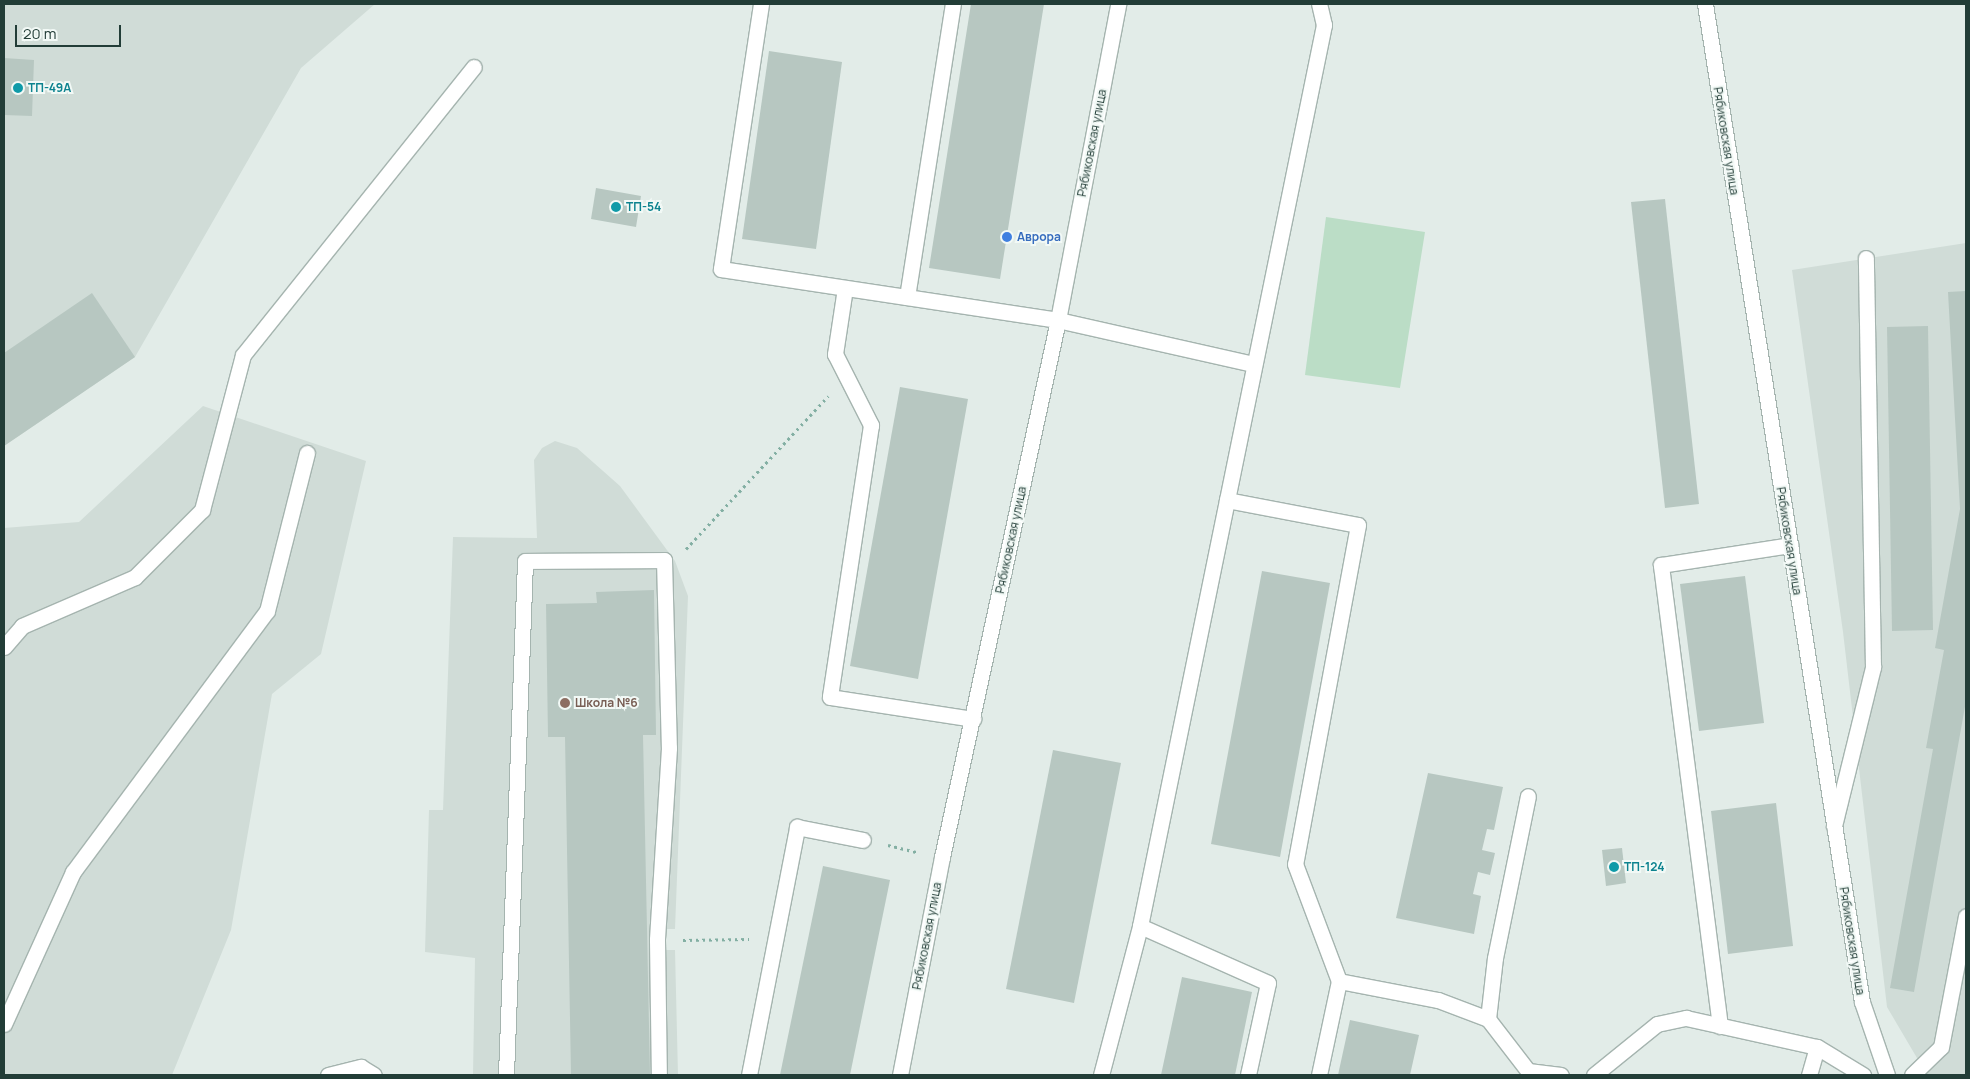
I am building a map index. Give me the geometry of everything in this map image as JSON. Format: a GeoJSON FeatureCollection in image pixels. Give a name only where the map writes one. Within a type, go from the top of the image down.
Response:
{"type":"FeatureCollection","features":[{"type":"Feature","properties":{"kind":"street"},"geometry":{"type":"LineString","coordinates":[[761,4],[721,269],[1058,320],[1254,364]]}},
{"type":"Feature","properties":{"kind":"street"},"geometry":{"type":"LineString","coordinates":[[907,297],[953,4]]}},
{"type":"Feature","properties":{"kind":"street","name":"Рябиковская улица"},"geometry":{"type":"LineString","coordinates":[[900,1075],[942,858],[1058,320],[1118,4]]}},
{"type":"Feature","properties":{"kind":"street"},"geometry":{"type":"LineString","coordinates":[[1101,1075],[1140,926],[1324,25],[1320,4]]}},
{"type":"Feature","properties":{"kind":"street","name":"Рябиковская улица"},"geometry":{"type":"LineString","coordinates":[[1705,4],[1862,1002],[1887,1075]]}},
{"type":"Feature","properties":{"kind":"street"},"geometry":{"type":"LineString","coordinates":[[4,647],[22,626],[135,577],[202,510],[243,356],[474,67]]}},
{"type":"Feature","properties":{"kind":"street"},"geometry":{"type":"LineString","coordinates":[[1834,826],[1873,667],[1866,258]]}},
{"type":"Feature","properties":{"kind":"street"},"geometry":{"type":"LineString","coordinates":[[845,288],[835,354],[872,425],[830,697],[972,719]]}},
{"type":"Feature","properties":{"kind":"street"},"geometry":{"type":"LineString","coordinates":[[4,1024],[73,872],[267,612],[307,452]]}},
{"type":"Feature","properties":{"kind":"street"},"geometry":{"type":"LineString","coordinates":[[1227,500],[1358,524],[1296,864],[1339,981],[1319,1075]]}},
{"type":"Feature","properties":{"kind":"street"},"geometry":{"type":"LineString","coordinates":[[1720,1026],[1661,565],[1790,545]]}},
{"type":"Feature","properties":{"kind":"street"},"geometry":{"type":"LineString","coordinates":[[506,1075],[525,561],[664,560],[669,748],[657,940],[659,1075]]}},
{"type":"Feature","properties":{"kind":"street"},"geometry":{"type":"LineString","coordinates":[[1488,1019],[1496,958],[1528,796]]}},
{"type":"Feature","properties":{"kind":"street"},"geometry":{"type":"LineString","coordinates":[[749,1075],[797,827],[863,840]]}},
{"type":"Feature","properties":{"kind":"street"},"geometry":{"type":"LineString","coordinates":[[1912,1075],[1941,1047],[1966,916]]}},
{"type":"Feature","properties":{"kind":"street"},"geometry":{"type":"LineString","coordinates":[[1140,926],[1268,983],[1248,1075]]}},
{"type":"Feature","properties":{"kind":"street"},"geometry":{"type":"LineString","coordinates":[[1339,981],[1438,1000],[1488,1019],[1528,1073],[1561,1075]]}},
{"type":"Feature","properties":{"kind":"street"},"geometry":{"type":"LineString","coordinates":[[1594,1075],[1657,1024],[1686,1018],[1817,1047],[1863,1075]]}},
{"type":"Feature","properties":{"kind":"street"},"geometry":{"type":"LineString","coordinates":[[1809,1075],[1817,1047]]}},
{"type":"Feature","properties":{"kind":"street"},"geometry":{"type":"LineString","coordinates":[[328,1075],[361,1067],[374,1075]]}},
{"type":"Feature","properties":{"kind":"path"},"geometry":{"type":"LineString","coordinates":[[681,554],[824,398],[851,384]]}},
{"type":"Feature","properties":{"kind":"path"},"geometry":{"type":"LineString","coordinates":[[863,840],[942,858]]}},
{"type":"Feature","properties":{"kind":"path"},"geometry":{"type":"LineString","coordinates":[[679,940],[775,939]]}},
{"type":"Feature","properties":{"kind":"shaded area"},"geometry":{"type":"Polygon","coordinates":[[[4,4],[375,4],[301,68],[135,357],[4,446],[4,4]]]}},
{"type":"Feature","properties":{"kind":"shaded area"},"geometry":{"type":"Polygon","coordinates":[[[1966,243],[1966,1075],[1927,1075],[1887,1007],[1843,632],[1792,270],[1966,243]]]}},
{"type":"Feature","properties":{"kind":"shaded area"},"geometry":{"type":"Polygon","coordinates":[[[203,406],[366,461],[321,654],[272,694],[231,930],[172,1075],[4,1075],[4,528],[79,522],[203,406]]]}},
{"type":"Feature","properties":{"kind":"shaded area","name":"Школа №6"},"geometry":{"type":"Polygon","coordinates":[[[555,441],[577,448],[620,486],[675,561],[688,596],[675,929],[660,929],[660,950],[675,950],[678,1075],[473,1075],[475,958],[425,952],[429,810],[443,810],[453,537],[537,538],[534,460],[542,448],[555,441]]]}},
{"type":"Feature","properties":{"kind":"green space"},"geometry":{"type":"Polygon","coordinates":[[[1326,217],[1425,232],[1400,388],[1305,375],[1326,217]]]}},
{"type":"Feature","properties":{"kind":"building"},"geometry":{"type":"Polygon","coordinates":[[[971,4],[1044,4],[1000,279],[929,268],[971,4]]]}},
{"type":"Feature","properties":{"kind":"building"},"geometry":{"type":"Polygon","coordinates":[[[769,51],[842,62],[816,249],[742,239],[769,51]]]}},
{"type":"Feature","properties":{"kind":"building","name":"ТП-49А"},"geometry":{"type":"Polygon","coordinates":[[[4,58],[34,60],[32,116],[4,115],[4,58]]]}},
{"type":"Feature","properties":{"kind":"building","name":"ТП-54"},"geometry":{"type":"Polygon","coordinates":[[[596,188],[641,196],[636,227],[591,219],[596,188]]]}},
{"type":"Feature","properties":{"kind":"building"},"geometry":{"type":"Polygon","coordinates":[[[1665,199],[1699,504],[1665,508],[1631,202],[1665,199]]]}},
{"type":"Feature","properties":{"kind":"building"},"geometry":{"type":"Polygon","coordinates":[[[1966,291],[1966,701],[1914,992],[1890,988],[1933,749],[1926,748],[1944,650],[1935,648],[1960,509],[1948,292],[1966,291]]]}},
{"type":"Feature","properties":{"kind":"building"},"geometry":{"type":"Polygon","coordinates":[[[92,293],[135,357],[4,446],[4,353],[92,293]]]}},
{"type":"Feature","properties":{"kind":"building"},"geometry":{"type":"Polygon","coordinates":[[[1928,326],[1933,630],[1892,631],[1887,327],[1928,326]]]}},
{"type":"Feature","properties":{"kind":"building"},"geometry":{"type":"Polygon","coordinates":[[[900,387],[968,399],[918,679],[850,666],[900,387]]]}},
{"type":"Feature","properties":{"kind":"building"},"geometry":{"type":"Polygon","coordinates":[[[1262,571],[1330,583],[1280,857],[1211,844],[1262,571]]]}},
{"type":"Feature","properties":{"kind":"building"},"geometry":{"type":"Polygon","coordinates":[[[1745,576],[1764,723],[1699,731],[1680,584],[1745,576]]]}},
{"type":"Feature","properties":{"kind":"building"},"geometry":{"type":"Polygon","coordinates":[[[654,590],[656,735],[643,735],[650,1075],[571,1075],[565,737],[548,737],[546,604],[597,603],[596,592],[654,590]]]}},
{"type":"Feature","properties":{"kind":"building"},"geometry":{"type":"Polygon","coordinates":[[[1053,750],[1121,763],[1074,1003],[1006,989],[1053,750]]]}},
{"type":"Feature","properties":{"kind":"building"},"geometry":{"type":"Polygon","coordinates":[[[1428,773],[1503,787],[1494,830],[1487,829],[1482,850],[1495,853],[1490,875],[1478,872],[1473,894],[1481,896],[1474,934],[1396,918],[1428,773]]]}},
{"type":"Feature","properties":{"kind":"building"},"geometry":{"type":"Polygon","coordinates":[[[1776,803],[1793,946],[1728,954],[1711,811],[1776,803]]]}},
{"type":"Feature","properties":{"kind":"building","name":"ТП-124"},"geometry":{"type":"Polygon","coordinates":[[[1622,848],[1626,883],[1606,886],[1602,850],[1622,848]]]}},
{"type":"Feature","properties":{"kind":"building"},"geometry":{"type":"Polygon","coordinates":[[[823,866],[890,880],[850,1075],[780,1075],[823,866]]]}},
{"type":"Feature","properties":{"kind":"building"},"geometry":{"type":"Polygon","coordinates":[[[1182,977],[1252,992],[1235,1075],[1161,1075],[1182,977]]]}},
{"type":"Feature","properties":{"kind":"building"},"geometry":{"type":"Polygon","coordinates":[[[1350,1020],[1419,1035],[1410,1075],[1338,1075],[1350,1020]]]}},
{"type":"Feature","properties":{"kind":"place","name":"ТП-49А"},"geometry":{"type":"Point","coordinates":[18,88]}},
{"type":"Feature","properties":{"kind":"place","name":"ТП-54"},"geometry":{"type":"Point","coordinates":[616,207]}},
{"type":"Feature","properties":{"kind":"place","name":"Аврора"},"geometry":{"type":"Point","coordinates":[1007,237]}},
{"type":"Feature","properties":{"kind":"place","name":"Школа №6"},"geometry":{"type":"Point","coordinates":[565,703]}},
{"type":"Feature","properties":{"kind":"place","name":"ТП-124"},"geometry":{"type":"Point","coordinates":[1614,867]}}]}
